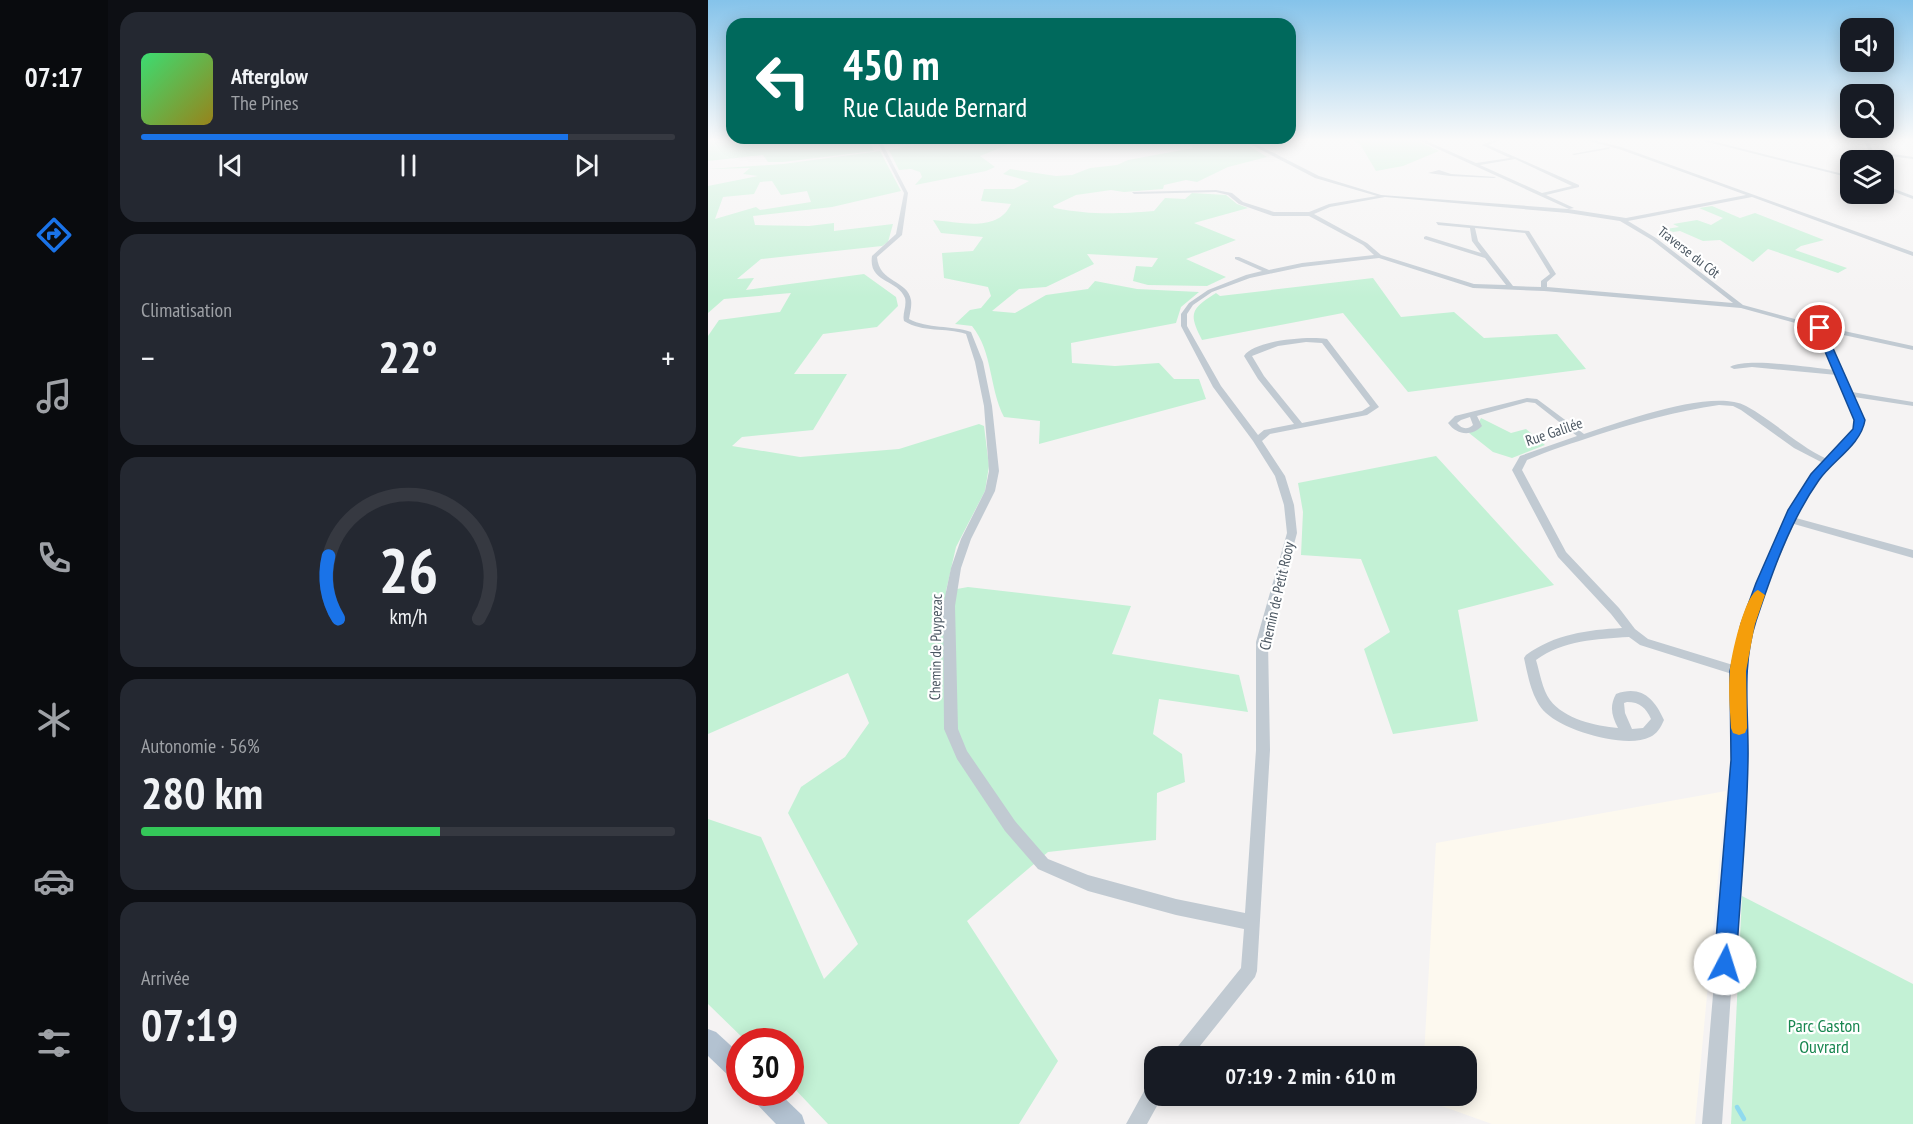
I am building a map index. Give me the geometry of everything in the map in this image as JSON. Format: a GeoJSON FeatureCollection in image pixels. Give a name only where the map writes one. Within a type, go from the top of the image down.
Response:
{"type":"FeatureCollection","features":[{"type":"Feature","properties":{"kind":"main road"},"geometry":{"type":"LineString","coordinates":[[708,1040],[726,1057]]}},
{"type":"Feature","properties":{"kind":"main road"},"geometry":{"type":"LineString","coordinates":[[775,1106],[793,1124]]}},
{"type":"Feature","properties":{"kind":"street","name":"Chemin de Puypezac"},"geometry":{"type":"LineString","coordinates":[[905,191],[899,235],[874,257],[875,267],[883,279],[905,293],[909,299],[906,320],[912,325],[949,328],[969,333],[977,353],[988,406],[994,471],[990,491],[966,539],[956,568],[950,606],[951,729],[962,755],[1010,826],[1043,864],[1088,883],[1176,907],[1252,924]]}},
{"type":"Feature","properties":{"kind":"street"},"geometry":{"type":"LineString","coordinates":[[1134,193],[1197,191]]}},
{"type":"Feature","properties":{"kind":"street"},"geometry":{"type":"LineString","coordinates":[[1218,191],[1230,194],[1241,203],[1273,214],[1310,214],[1365,244],[1379,256],[1473,286],[1544,289],[1741,306],[1820,328],[1913,348]]}},
{"type":"Feature","properties":{"kind":"street"},"geometry":{"type":"LineString","coordinates":[[1364,191],[1382,197],[1579,213],[1622,220],[1751,196]]}},
{"type":"Feature","properties":{"kind":"street"},"geometry":{"type":"LineString","coordinates":[[1532,191],[1579,213]]}},
{"type":"Feature","properties":{"kind":"street"},"geometry":{"type":"LineString","coordinates":[[1540,195],[1555,191]]}},
{"type":"Feature","properties":{"kind":"street"},"geometry":{"type":"LineString","coordinates":[[1738,191],[1913,254]]}},
{"type":"Feature","properties":{"kind":"street"},"geometry":{"type":"LineString","coordinates":[[1897,191],[1913,198]]}},
{"type":"Feature","properties":{"kind":"street"},"geometry":{"type":"LineString","coordinates":[[1310,214],[1317,209],[1382,197]]}},
{"type":"Feature","properties":{"kind":"street","name":"Traverse du Côt"},"geometry":{"type":"LineString","coordinates":[[1622,220],[1654,239],[1741,306]]}},
{"type":"Feature","properties":{"kind":"street"},"geometry":{"type":"LineString","coordinates":[[1438,223],[1518,230],[1529,235],[1553,274],[1544,281],[1544,289]]}},
{"type":"Feature","properties":{"kind":"street"},"geometry":{"type":"LineString","coordinates":[[1472,226],[1475,241],[1511,288]]}},
{"type":"Feature","properties":{"kind":"street"},"geometry":{"type":"LineString","coordinates":[[1426,238],[1488,257]]}},
{"type":"Feature","properties":{"kind":"street","name":"Chemin de Petit Rooy"},"geometry":{"type":"LineString","coordinates":[[1189,1046],[1249,971],[1263,750],[1262,642],[1292,533],[1289,505],[1280,476],[1257,440],[1217,387],[1184,326],[1184,314],[1191,304],[1210,291],[1267,271],[1379,256]]}},
{"type":"Feature","properties":{"kind":"street"},"geometry":{"type":"LineString","coordinates":[[1237,258],[1267,271]]}},
{"type":"Feature","properties":{"kind":"street"},"geometry":{"type":"LineString","coordinates":[[1712,1124],[1740,760],[1738,671],[1748,624],[1790,520],[1815,477],[1858,430],[1860,420],[1820,328]]}},
{"type":"Feature","properties":{"kind":"street"},"geometry":{"type":"LineString","coordinates":[[1257,440],[1267,432],[1364,413],[1375,408],[1324,341],[1308,339],[1250,353],[1249,361],[1299,425]]}},
{"type":"Feature","properties":{"kind":"street"},"geometry":{"type":"LineString","coordinates":[[1734,367],[1752,365],[1839,373]]}},
{"type":"Feature","properties":{"kind":"street"},"geometry":{"type":"LineString","coordinates":[[1848,394],[1913,404]]}},
{"type":"Feature","properties":{"kind":"street"},"geometry":{"type":"LineString","coordinates":[[1473,416],[1527,400],[1537,401],[1583,437]]}},
{"type":"Feature","properties":{"kind":"street","name":"Rue Galilée"},"geometry":{"type":"LineString","coordinates":[[1738,671],[1644,642],[1631,632],[1615,611],[1562,554],[1517,470],[1523,458],[1583,437],[1680,409],[1719,402],[1732,403],[1746,409],[1798,448],[1827,462]]}},
{"type":"Feature","properties":{"kind":"street"},"geometry":{"type":"LineString","coordinates":[[1790,520],[1913,554]]}},
{"type":"Feature","properties":{"kind":"street"},"geometry":{"type":"LineString","coordinates":[[1629,736],[1583,726],[1565,719],[1550,709],[1536,682],[1530,658],[1543,647],[1575,638],[1631,632]]}},
{"type":"Feature","properties":{"kind":"street"},"geometry":{"type":"LineString","coordinates":[[1136,1124],[1146,1106]]}},
{"type":"Feature","properties":{"kind":"shaded area"},"geometry":{"type":"Polygon","coordinates":[[[1726,791],[1695,1124],[1492,1124],[1442,1106],[1477,1106],[1477,1046],[1425,1046],[1436,843],[1726,791]]]}},
{"type":"Feature","properties":{"kind":"green space"},"geometry":{"type":"Polygon","coordinates":[[[708,191],[755,191],[754,194],[723,197],[715,219],[756,207],[760,210],[811,202],[807,191],[899,191],[832,207],[753,216],[755,225],[809,226],[834,223],[834,231],[893,224],[888,242],[882,246],[761,259],[737,279],[754,278],[746,290],[864,274],[896,297],[898,306],[877,327],[823,334],[794,374],[847,374],[813,430],[742,437],[732,446],[800,457],[899,449],[979,424],[984,426],[989,466],[985,491],[956,547],[946,591],[968,587],[1131,606],[1112,654],[1239,675],[1248,712],[1159,699],[1153,734],[1182,754],[1185,782],[1157,793],[1156,840],[1048,852],[967,921],[1058,1061],[1019,1124],[828,1124],[804,1099],[804,1028],[733,1028],[708,1004],[708,819],[761,837],[824,979],[858,944],[788,813],[801,787],[845,757],[869,723],[848,673],[708,734],[708,336],[719,320],[780,312],[791,293],[724,299],[708,313],[708,191]]]}},
{"type":"Feature","properties":{"kind":"green space"},"geometry":{"type":"Polygon","coordinates":[[[779,191],[804,191],[781,195],[779,191]]]}},
{"type":"Feature","properties":{"kind":"green space"},"geometry":{"type":"Polygon","coordinates":[[[983,191],[1101,191],[1076,195],[1053,206],[1092,213],[1115,213],[1154,211],[1165,198],[1185,199],[1192,193],[1226,195],[1237,204],[1248,208],[1194,223],[1236,240],[1186,259],[1226,277],[1207,286],[1148,285],[1133,281],[1136,266],[1152,267],[1158,258],[1087,254],[1094,264],[1046,287],[1019,289],[992,311],[1015,313],[1046,295],[1088,289],[1095,281],[1137,289],[1199,292],[1181,307],[1176,323],[1071,343],[1072,363],[1115,366],[1159,363],[1174,379],[1199,379],[1206,399],[1039,444],[1040,421],[1004,417],[979,336],[972,326],[955,324],[970,310],[981,308],[991,296],[988,287],[944,278],[942,253],[973,251],[983,237],[941,233],[933,220],[977,224],[988,222],[1005,213],[1011,204],[981,201],[983,191]]]}},
{"type":"Feature","properties":{"kind":"green space"},"geometry":{"type":"Polygon","coordinates":[[[1712,206],[1740,218],[1755,213],[1824,240],[1801,246],[1795,250],[1847,268],[1838,273],[1768,249],[1753,262],[1720,240],[1703,241],[1680,231],[1673,232],[1666,229],[1679,227],[1673,224],[1697,220],[1711,225],[1723,218],[1699,208],[1712,206]]]}},
{"type":"Feature","properties":{"kind":"green space"},"geometry":{"type":"Polygon","coordinates":[[[1373,278],[1401,317],[1454,312],[1484,338],[1557,334],[1586,369],[1408,392],[1343,313],[1202,340],[1195,324],[1194,312],[1201,303],[1216,293],[1220,296],[1373,278]]]}},
{"type":"Feature","properties":{"kind":"green space"},"geometry":{"type":"Polygon","coordinates":[[[1481,418],[1511,433],[1526,429],[1545,445],[1512,458],[1493,452],[1469,433],[1476,428],[1481,418]]]}},
{"type":"Feature","properties":{"kind":"green space"},"geometry":{"type":"Polygon","coordinates":[[[1436,456],[1554,585],[1458,610],[1478,721],[1393,734],[1364,649],[1390,632],[1361,559],[1301,555],[1303,512],[1298,483],[1436,456]]]}},
{"type":"Feature","properties":{"kind":"green space","name":"Parc Gaston Ouvrard"},"geometry":{"type":"Polygon","coordinates":[[[1742,896],[1913,984],[1913,1124],[1731,1124],[1742,896]]]}},
{"type":"Feature","properties":{"kind":"waterway"},"geometry":{"type":"LineString","coordinates":[[1737,1107],[1744,1119]]}},
{"type":"Feature","properties":{"kind":"slow traffic"},"geometry":{"type":"LineString","coordinates":[[1739,728],[1738,671],[1748,624],[1758,595]]}},
{"type":"Feature","properties":{"kind":"route"},"geometry":{"type":"LineString","coordinates":[[1725,964],[1740,760],[1738,671],[1748,624],[1795,510],[1815,477],[1858,430],[1860,420],[1820,328]]}}]}
